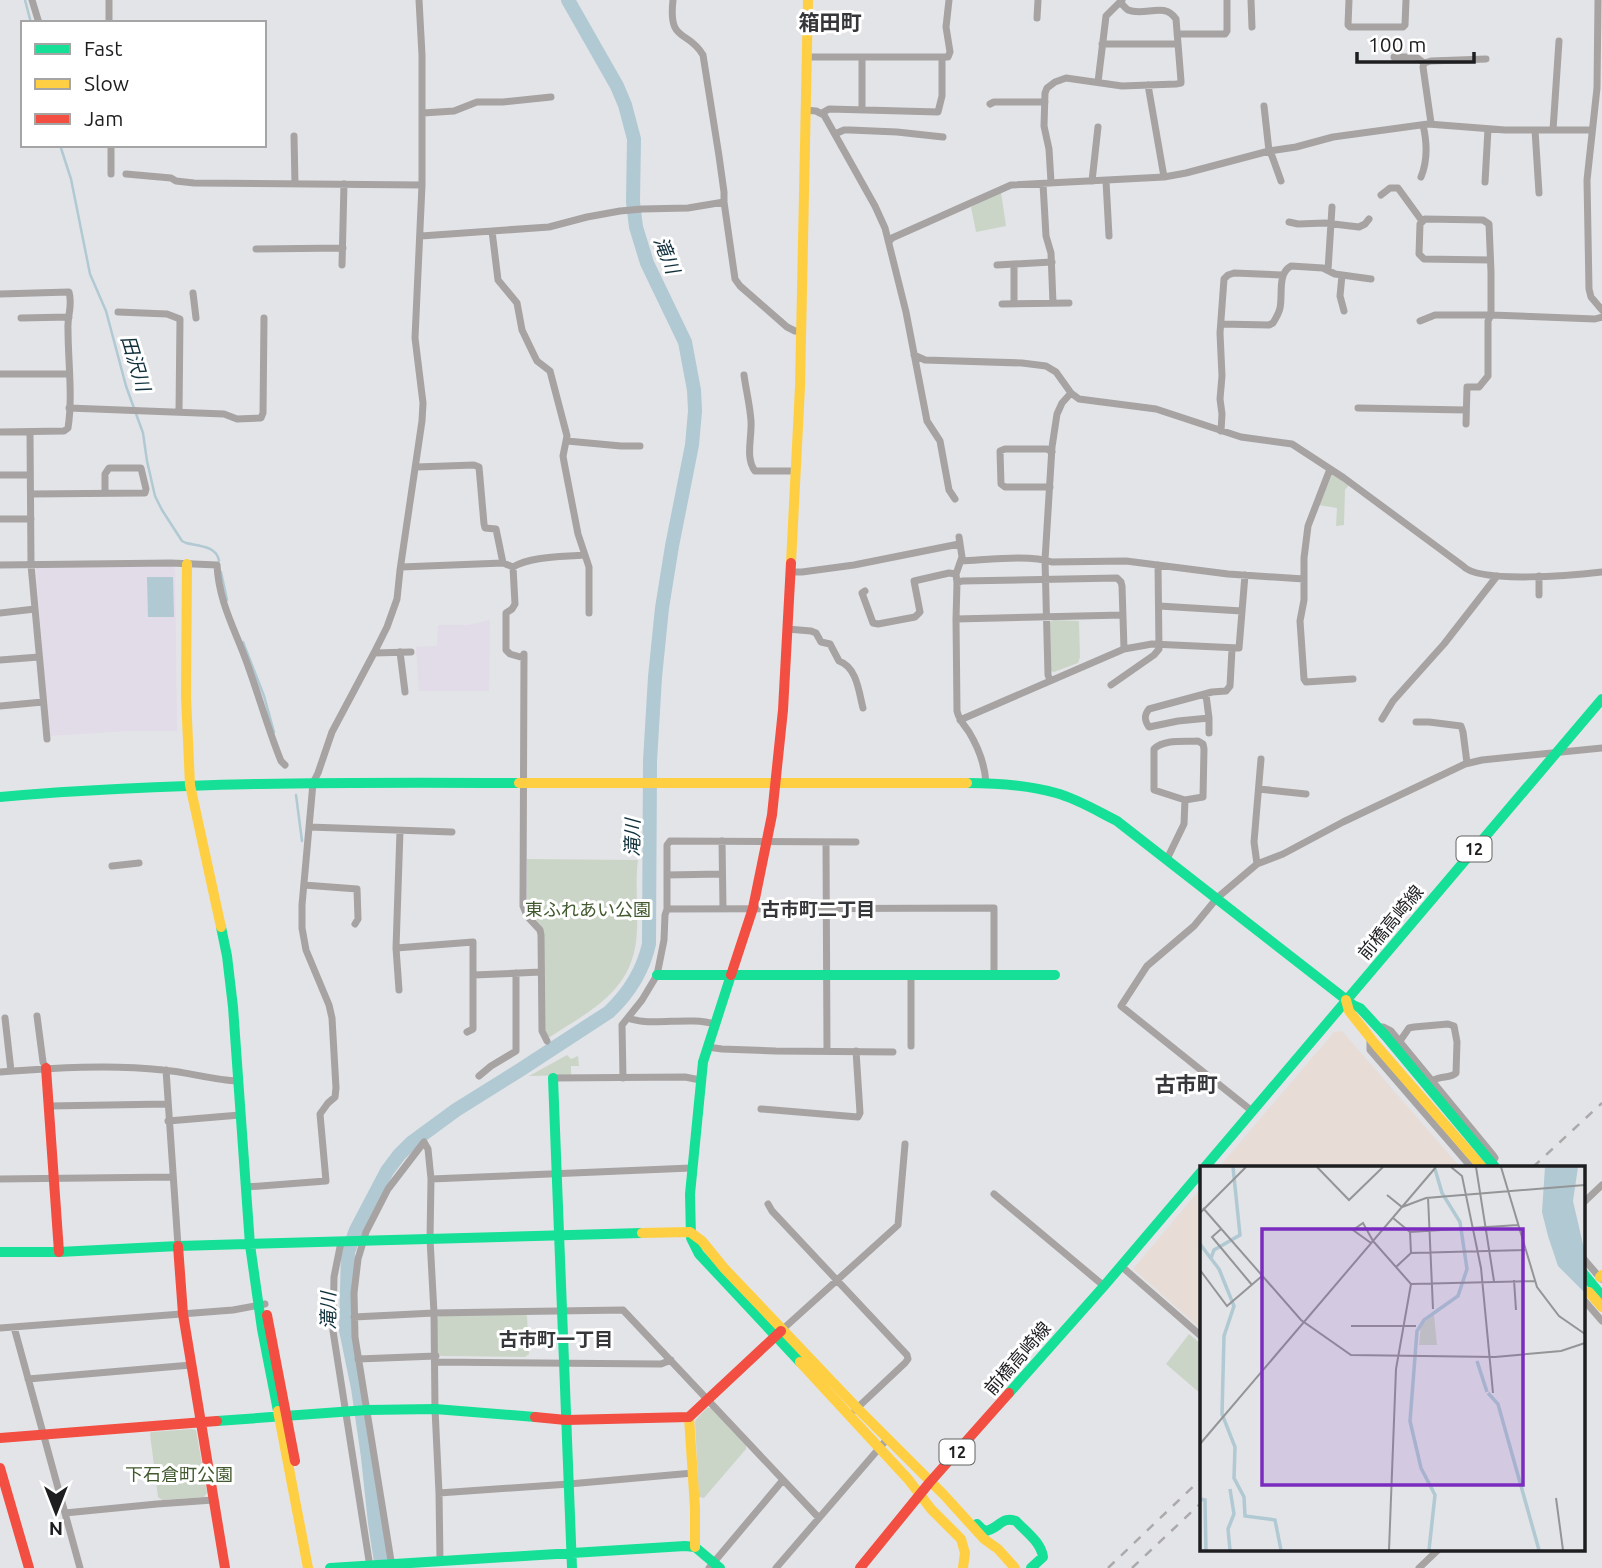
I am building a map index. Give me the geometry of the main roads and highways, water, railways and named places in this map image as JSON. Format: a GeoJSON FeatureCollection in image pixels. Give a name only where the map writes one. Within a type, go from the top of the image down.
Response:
{"type":"FeatureCollection","features":[{"type":"Feature","properties":{"kind":"water"},"geometry":{"type":"Polygon","coordinates":[[[147,577],[173,577],[174,617],[148,617],[147,577]]]}},
{"type":"Feature","properties":{"kind":"waterway","name":"田沢川"},"geometry":{"type":"LineString","coordinates":[[25,0],[30,21]]}},
{"type":"Feature","properties":{"kind":"waterway","name":"滝川"},"geometry":{"type":"LineString","coordinates":[[382,1568],[358,1388],[346,1330],[348,1252],[356,1230],[387,1171],[411,1143],[456,1110],[609,1012],[634,981],[649,944],[650,761],[655,677],[662,608],[692,445],[694,390],[685,342],[647,263],[636,227],[633,202],[634,139],[625,105],[568,0]]}},
{"type":"Feature","properties":{"kind":"waterway","name":"田沢川"},"geometry":{"type":"LineString","coordinates":[[61,147],[71,179],[90,274],[106,311],[126,386],[143,433],[155,496],[182,541],[215,552],[219,561]]}},
{"type":"Feature","properties":{"kind":"waterway","name":"田沢川"},"geometry":{"type":"LineString","coordinates":[[221,572],[227,600]]}},
{"type":"Feature","properties":{"kind":"waterway","name":"田沢川"},"geometry":{"type":"LineString","coordinates":[[243,642],[264,696],[274,732]]}},
{"type":"Feature","properties":{"kind":"waterway","name":"田沢川"},"geometry":{"type":"LineString","coordinates":[[296,795],[302,841]]}},
{"type":"Feature","properties":{"kind":"railway"},"geometry":{"type":"LineString","coordinates":[[1534,1166],[1602,1103]]}},
{"type":"Feature","properties":{"kind":"railway"},"geometry":{"type":"LineString","coordinates":[[1108,1568],[1200,1480]]}},
{"type":"Feature","properties":{"kind":"railway"},"geometry":{"type":"LineString","coordinates":[[1132,1568],[1200,1504]]}},
{"type":"Feature","properties":{"kind":"district","name":"箱田町"},"geometry":{"type":"Point","coordinates":[830,22]}},
{"type":"Feature","properties":{"kind":"district","name":"古市町二丁目"},"geometry":{"type":"Point","coordinates":[818,909]}},
{"type":"Feature","properties":{"kind":"district","name":"古市町"},"geometry":{"type":"Point","coordinates":[1186,1084]}},
{"type":"Feature","properties":{"kind":"district","name":"古市町一丁目"},"geometry":{"type":"Point","coordinates":[556,1339]}},
{"type":"Feature","properties":{"kind":"park label","name":"東ふれあい公園"},"geometry":{"type":"Point","coordinates":[588,909]}},
{"type":"Feature","properties":{"kind":"park label","name":"下石倉町公園"},"geometry":{"type":"Point","coordinates":[179,1474]}}]}
